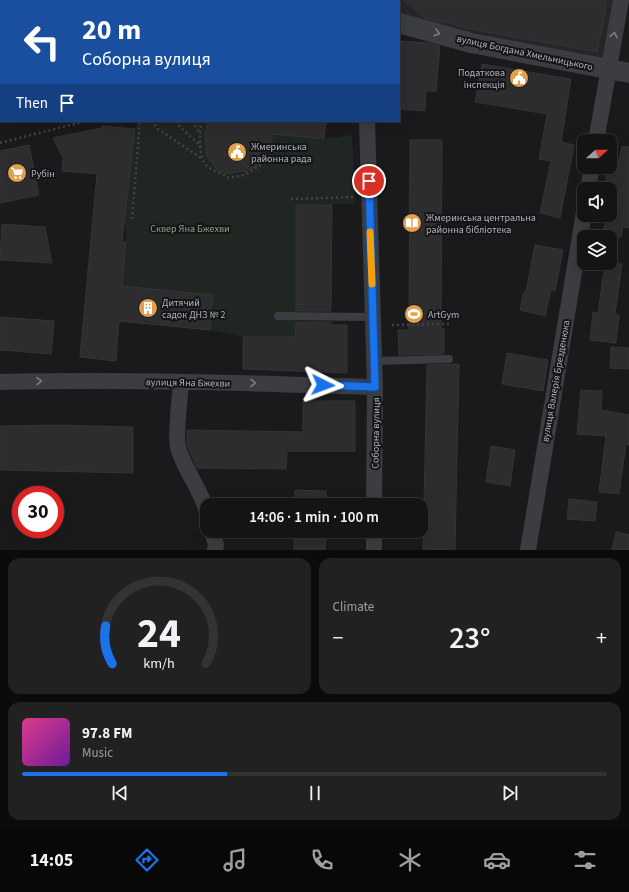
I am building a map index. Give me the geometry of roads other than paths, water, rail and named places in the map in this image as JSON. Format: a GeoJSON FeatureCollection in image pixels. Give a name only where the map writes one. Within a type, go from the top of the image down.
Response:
{"type":"FeatureCollection","features":[{"type":"Feature","properties":{"kind":"street"},"geometry":{"type":"LineString","coordinates":[[597,134],[621,0]]}},
{"type":"Feature","properties":{"kind":"street","name":"вулиця Богдана Хмельницького"},"geometry":{"type":"LineString","coordinates":[[400,23],[471,43],[629,73]]}},
{"type":"Feature","properties":{"kind":"street","name":"Соборна вулиця"},"geometry":{"type":"LineString","coordinates":[[367,122],[375,361],[374,498]]}},
{"type":"Feature","properties":{"kind":"street","name":"вулиця Валерія Брезденюка"},"geometry":{"type":"LineString","coordinates":[[528,550],[582,222]]}},
{"type":"Feature","properties":{"kind":"street","name":"вулиця Яна Бжехви"},"geometry":{"type":"LineString","coordinates":[[0,382],[181,382],[375,387]]}},
{"type":"Feature","properties":{"kind":"street"},"geometry":{"type":"LineString","coordinates":[[181,382],[178,446],[186,468],[203,498]]}},
{"type":"Feature","properties":{"kind":"street"},"geometry":{"type":"LineString","coordinates":[[214,538],[216,545],[215,550]]}},
{"type":"Feature","properties":{"kind":"street"},"geometry":{"type":"LineString","coordinates":[[374,538],[374,550]]}},
{"type":"Feature","properties":{"kind":"lane"},"geometry":{"type":"LineString","coordinates":[[278,316],[373,318]]}},
{"type":"Feature","properties":{"kind":"lane"},"geometry":{"type":"LineString","coordinates":[[375,361],[449,359]]}},
{"type":"Feature","properties":{"kind":"place","name":"Податкова інспекція"},"geometry":{"type":"Point","coordinates":[519,78]}},
{"type":"Feature","properties":{"kind":"place","name":"Жмеринська районна рада"},"geometry":{"type":"Point","coordinates":[237,152]}},
{"type":"Feature","properties":{"kind":"place","name":"Рубін"},"geometry":{"type":"Point","coordinates":[17,173]}},
{"type":"Feature","properties":{"kind":"place","name":"Жмеринська центральна районна бібліотека"},"geometry":{"type":"Point","coordinates":[412,223]}},
{"type":"Feature","properties":{"kind":"place","name":"Дитячий садок ДНЗ № 2"},"geometry":{"type":"Point","coordinates":[148,308]}},
{"type":"Feature","properties":{"kind":"place","name":"ArtGym"},"geometry":{"type":"Point","coordinates":[414,314]}},
{"type":"Feature","properties":{"kind":"park label","name":"Сквер Яна Бжехви"},"geometry":{"type":"Point","coordinates":[190,228]}}]}
